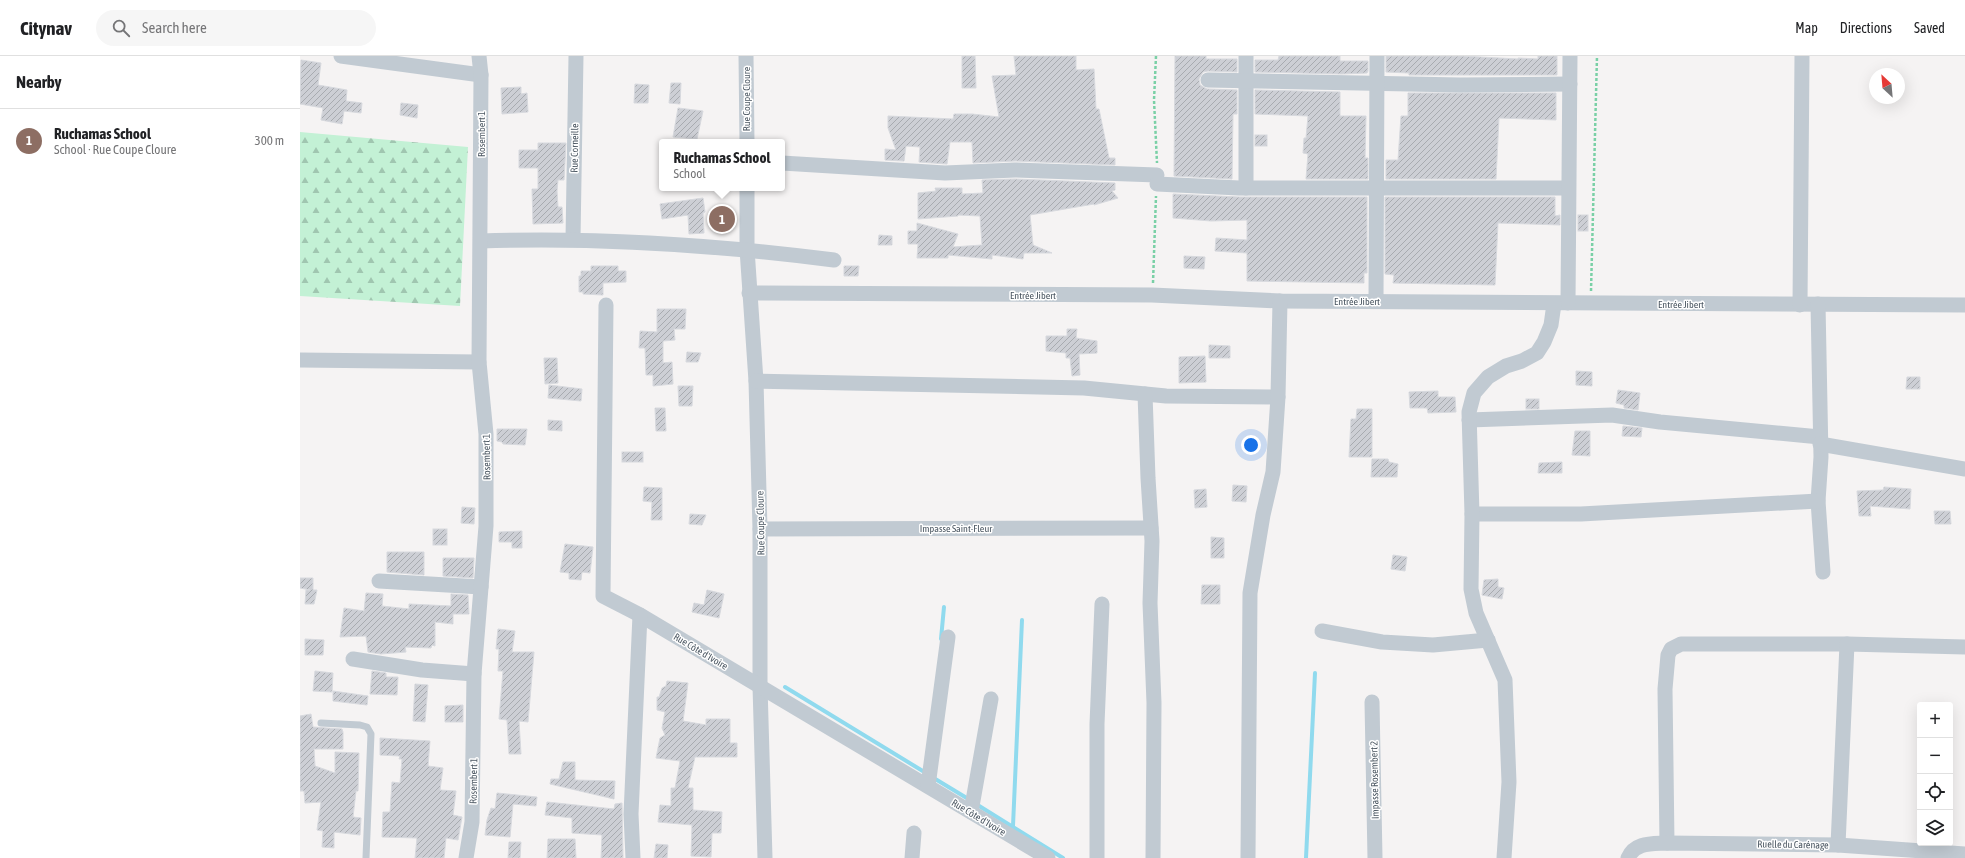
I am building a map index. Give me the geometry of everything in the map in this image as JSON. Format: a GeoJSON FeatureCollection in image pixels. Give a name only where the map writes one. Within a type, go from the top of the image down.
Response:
{"type":"FeatureCollection","features":[{"type":"Feature","properties":{"kind":"street"},"geometry":{"type":"LineString","coordinates":[[341,56],[481,75]]}},
{"type":"Feature","properties":{"kind":"street","name":"Rosembert 1"},"geometry":{"type":"LineString","coordinates":[[466,858],[472,822],[474,674],[486,526],[486,434],[479,362],[481,75],[479,56]]}},
{"type":"Feature","properties":{"kind":"street","name":"Rue Corneille"},"geometry":{"type":"LineString","coordinates":[[573,240],[576,56]]}},
{"type":"Feature","properties":{"kind":"street","name":"Rue Coupe Cloure"},"geometry":{"type":"LineString","coordinates":[[746,56],[747,139]]}},
{"type":"Feature","properties":{"kind":"street"},"geometry":{"type":"LineString","coordinates":[[1246,56],[1246,188]]}},
{"type":"Feature","properties":{"kind":"street"},"geometry":{"type":"LineString","coordinates":[[1376,301],[1377,56]]}},
{"type":"Feature","properties":{"kind":"street"},"geometry":{"type":"LineString","coordinates":[[1504,858],[1509,782],[1505,680],[1476,613],[1471,589],[1472,514],[1469,412],[1474,393],[1488,377],[1506,366],[1537,353],[1544,342],[1561,303],[1568,188],[1570,56]]}},
{"type":"Feature","properties":{"kind":"street"},"geometry":{"type":"LineString","coordinates":[[1800,305],[1802,56]]}},
{"type":"Feature","properties":{"kind":"street"},"geometry":{"type":"LineString","coordinates":[[1208,80],[1376,84],[1570,84]]}},
{"type":"Feature","properties":{"kind":"street"},"geometry":{"type":"LineString","coordinates":[[785,163],[945,173],[1015,170],[1157,179],[1246,188],[1568,188]]}},
{"type":"Feature","properties":{"kind":"street","name":"Rue Coupe Cloure"},"geometry":{"type":"LineString","coordinates":[[747,191],[747,249],[756,381],[760,529],[760,686],[765,858]]}},
{"type":"Feature","properties":{"kind":"street"},"geometry":{"type":"LineString","coordinates":[[481,241],[573,240],[747,249],[834,260]]}},
{"type":"Feature","properties":{"kind":"street","name":"Entrée Jibert"},"geometry":{"type":"LineString","coordinates":[[749,293],[1152,295],[1280,301],[1965,305]]}},
{"type":"Feature","properties":{"kind":"street"},"geometry":{"type":"LineString","coordinates":[[1248,858],[1250,593],[1263,515],[1273,472],[1278,397],[1280,301]]}},
{"type":"Feature","properties":{"kind":"street"},"geometry":{"type":"LineString","coordinates":[[1818,304],[1820,441],[1818,501],[1823,572]]}},
{"type":"Feature","properties":{"kind":"street","name":"Rue Côte d'Ivoire"},"geometry":{"type":"LineString","coordinates":[[606,305],[603,596],[640,615],[1048,858]]}},
{"type":"Feature","properties":{"kind":"street"},"geometry":{"type":"LineString","coordinates":[[300,360],[479,362]]}},
{"type":"Feature","properties":{"kind":"street"},"geometry":{"type":"LineString","coordinates":[[756,381],[1084,388],[1145,394],[1278,397]]}},
{"type":"Feature","properties":{"kind":"street"},"geometry":{"type":"LineString","coordinates":[[1145,394],[1151,528],[1150,603],[1154,703],[1153,858]]}},
{"type":"Feature","properties":{"kind":"street"},"geometry":{"type":"LineString","coordinates":[[1469,420],[1612,415],[1820,441],[1965,469]]}},
{"type":"Feature","properties":{"kind":"street"},"geometry":{"type":"LineString","coordinates":[[1472,514],[1581,514],[1818,501]]}},
{"type":"Feature","properties":{"kind":"street","name":"Impasse Saint-Fleur"},"geometry":{"type":"LineString","coordinates":[[760,529],[1151,528]]}},
{"type":"Feature","properties":{"kind":"street"},"geometry":{"type":"LineString","coordinates":[[379,581],[481,587]]}},
{"type":"Feature","properties":{"kind":"street"},"geometry":{"type":"LineString","coordinates":[[1097,858],[1098,724],[1102,604]]}},
{"type":"Feature","properties":{"kind":"street"},"geometry":{"type":"LineString","coordinates":[[633,858],[631,814],[640,615]]}},
{"type":"Feature","properties":{"kind":"street"},"geometry":{"type":"LineString","coordinates":[[1322,631],[1382,642],[1432,645],[1488,640]]}},
{"type":"Feature","properties":{"kind":"street"},"geometry":{"type":"LineString","coordinates":[[928,786],[948,637]]}},
{"type":"Feature","properties":{"kind":"street"},"geometry":{"type":"LineString","coordinates":[[1667,843],[1665,688],[1668,655],[1671,649],[1682,644],[1965,646]]}},
{"type":"Feature","properties":{"kind":"street"},"geometry":{"type":"LineString","coordinates":[[1838,845],[1847,644]]}},
{"type":"Feature","properties":{"kind":"street"},"geometry":{"type":"LineString","coordinates":[[353,658],[422,670],[474,674]]}},
{"type":"Feature","properties":{"kind":"street"},"geometry":{"type":"LineString","coordinates":[[971,812],[991,698]]}},
{"type":"Feature","properties":{"kind":"street","name":"Impasse Rosembert 2"},"geometry":{"type":"LineString","coordinates":[[1372,702],[1375,858]]}},
{"type":"Feature","properties":{"kind":"street"},"geometry":{"type":"LineString","coordinates":[[912,858],[914,833]]}},
{"type":"Feature","properties":{"kind":"street","name":"Ruelle du Carénage"},"geometry":{"type":"LineString","coordinates":[[1628,858],[1635,847],[1644,844],[1667,843],[1838,845],[1965,854]]}},
{"type":"Feature","properties":{"kind":"lane"},"geometry":{"type":"LineString","coordinates":[[321,723],[360,725],[367,727],[371,734],[366,858]]}},
{"type":"Feature","properties":{"kind":"path"},"geometry":{"type":"LineString","coordinates":[[1591,303],[1597,56]]}},
{"type":"Feature","properties":{"kind":"green space"},"geometry":{"type":"Polygon","coordinates":[[[300,132],[468,147],[460,306],[300,296],[300,132]]]}},
{"type":"Feature","properties":{"kind":"building"},"geometry":{"type":"Polygon","coordinates":[[[962,56],[975,56],[976,88],[962,88],[962,56]]]}},
{"type":"Feature","properties":{"kind":"building"},"geometry":{"type":"Polygon","coordinates":[[[1014,56],[1076,56],[1076,70],[1094,69],[1096,109],[1099,109],[1109,158],[1115,158],[1115,165],[1015,161],[973,163],[972,142],[950,142],[947,164],[919,162],[920,147],[906,146],[904,161],[885,160],[885,149],[896,150],[888,128],[888,116],[953,119],[954,114],[972,114],[999,117],[992,76],[1016,75],[1014,56]]]}},
{"type":"Feature","properties":{"kind":"building"},"geometry":{"type":"Polygon","coordinates":[[[1175,56],[1206,56],[1206,59],[1237,59],[1237,72],[1208,71],[1203,72],[1199,79],[1200,85],[1207,89],[1237,90],[1237,114],[1233,114],[1232,179],[1174,176],[1175,56]]]}},
{"type":"Feature","properties":{"kind":"building"},"geometry":{"type":"Polygon","coordinates":[[[1279,56],[1340,56],[1340,61],[1368,61],[1368,71],[1367,73],[1341,74],[1255,72],[1255,60],[1278,60],[1279,56]]]}},
{"type":"Feature","properties":{"kind":"building"},"geometry":{"type":"Polygon","coordinates":[[[1386,56],[1462,56],[1538,59],[1538,56],[1557,56],[1557,75],[1409,75],[1409,73],[1386,72],[1386,56]]]}},
{"type":"Feature","properties":{"kind":"building"},"geometry":{"type":"Polygon","coordinates":[[[301,60],[321,63],[318,85],[347,90],[346,101],[362,103],[361,113],[344,111],[342,124],[321,120],[323,108],[300,104],[301,60]]]}},
{"type":"Feature","properties":{"kind":"building"},"geometry":{"type":"Polygon","coordinates":[[[671,83],[681,83],[680,104],[669,103],[671,83]]]}},
{"type":"Feature","properties":{"kind":"building"},"geometry":{"type":"Polygon","coordinates":[[[635,84],[649,85],[648,103],[634,103],[635,84]]]}},
{"type":"Feature","properties":{"kind":"building"},"geometry":{"type":"Polygon","coordinates":[[[521,87],[521,94],[527,93],[528,112],[502,114],[501,88],[521,87]]]}},
{"type":"Feature","properties":{"kind":"building"},"geometry":{"type":"Polygon","coordinates":[[[1255,90],[1340,92],[1340,116],[1366,116],[1365,158],[1368,158],[1368,179],[1306,179],[1308,154],[1303,153],[1308,116],[1255,114],[1255,90]]]}},
{"type":"Feature","properties":{"kind":"building"},"geometry":{"type":"Polygon","coordinates":[[[1408,93],[1556,93],[1556,120],[1499,118],[1496,179],[1386,179],[1386,160],[1398,160],[1401,116],[1408,116],[1408,93]]]}},
{"type":"Feature","properties":{"kind":"building"},"geometry":{"type":"Polygon","coordinates":[[[401,103],[418,105],[417,118],[400,115],[401,103]]]}},
{"type":"Feature","properties":{"kind":"building"},"geometry":{"type":"Polygon","coordinates":[[[678,108],[703,111],[697,139],[673,137],[678,108]]]}},
{"type":"Feature","properties":{"kind":"building"},"geometry":{"type":"Polygon","coordinates":[[[1255,135],[1267,135],[1267,146],[1255,146],[1255,135]]]}},
{"type":"Feature","properties":{"kind":"building"},"geometry":{"type":"Polygon","coordinates":[[[538,143],[566,143],[564,180],[558,180],[557,191],[558,207],[562,207],[563,223],[533,224],[532,189],[538,189],[538,168],[519,168],[519,150],[538,150],[538,143]]]}},
{"type":"Feature","properties":{"kind":"building"},"geometry":{"type":"Polygon","coordinates":[[[1015,179],[1115,183],[1115,190],[1112,191],[1118,198],[1094,205],[1030,215],[1033,245],[1052,253],[1024,253],[1023,259],[992,255],[992,259],[948,255],[948,258],[917,258],[918,244],[908,244],[908,231],[917,231],[917,223],[958,234],[953,247],[982,245],[980,216],[958,215],[918,219],[918,193],[936,191],[935,188],[962,188],[962,194],[983,193],[982,180],[1015,179]]]}},
{"type":"Feature","properties":{"kind":"building"},"geometry":{"type":"Polygon","coordinates":[[[1173,194],[1239,197],[1367,197],[1367,273],[1364,273],[1364,283],[1247,281],[1247,253],[1215,251],[1216,238],[1247,240],[1247,220],[1211,221],[1173,218],[1173,194]]]}},
{"type":"Feature","properties":{"kind":"building"},"geometry":{"type":"Polygon","coordinates":[[[1385,197],[1555,197],[1555,216],[1560,215],[1560,225],[1498,223],[1495,285],[1393,283],[1394,275],[1385,274],[1385,197]]]}},
{"type":"Feature","properties":{"kind":"building"},"geometry":{"type":"Polygon","coordinates":[[[703,198],[705,212],[703,213],[704,233],[689,234],[688,215],[662,219],[660,204],[703,198]]]}},
{"type":"Feature","properties":{"kind":"building"},"geometry":{"type":"Polygon","coordinates":[[[1578,215],[1588,215],[1588,231],[1578,231],[1578,215]]]}},
{"type":"Feature","properties":{"kind":"building"},"geometry":{"type":"Polygon","coordinates":[[[879,235],[892,236],[892,245],[878,245],[879,235]]]}},
{"type":"Feature","properties":{"kind":"building"},"geometry":{"type":"Polygon","coordinates":[[[1184,256],[1205,257],[1204,269],[1184,268],[1184,256]]]}},
{"type":"Feature","properties":{"kind":"building"},"geometry":{"type":"Polygon","coordinates":[[[591,266],[618,266],[618,271],[626,271],[626,282],[603,283],[603,295],[583,294],[583,292],[579,292],[579,276],[581,276],[581,271],[591,271],[591,266]]]}},
{"type":"Feature","properties":{"kind":"building"},"geometry":{"type":"Polygon","coordinates":[[[844,266],[859,266],[858,276],[844,276],[844,266]]]}},
{"type":"Feature","properties":{"kind":"building"},"geometry":{"type":"Polygon","coordinates":[[[657,309],[686,309],[685,329],[674,329],[675,340],[663,341],[663,363],[672,362],[673,384],[653,386],[653,375],[646,375],[645,348],[639,348],[640,331],[657,332],[657,309]]]}},
{"type":"Feature","properties":{"kind":"building"},"geometry":{"type":"Polygon","coordinates":[[[1067,329],[1077,329],[1076,338],[1097,341],[1097,353],[1079,354],[1080,375],[1072,376],[1070,358],[1066,358],[1066,353],[1046,351],[1046,336],[1067,336],[1067,329]]]}},
{"type":"Feature","properties":{"kind":"building"},"geometry":{"type":"Polygon","coordinates":[[[1209,345],[1230,346],[1230,358],[1209,358],[1209,345]]]}},
{"type":"Feature","properties":{"kind":"building"},"geometry":{"type":"Polygon","coordinates":[[[687,352],[701,353],[698,362],[686,362],[687,352]]]}},
{"type":"Feature","properties":{"kind":"building"},"geometry":{"type":"Polygon","coordinates":[[[1205,356],[1206,382],[1179,383],[1179,357],[1205,356]]]}},
{"type":"Feature","properties":{"kind":"building"},"geometry":{"type":"Polygon","coordinates":[[[544,358],[557,358],[558,383],[545,384],[544,358]]]}},
{"type":"Feature","properties":{"kind":"building"},"geometry":{"type":"Polygon","coordinates":[[[1576,371],[1592,372],[1592,386],[1576,385],[1576,371]]]}},
{"type":"Feature","properties":{"kind":"building"},"geometry":{"type":"Polygon","coordinates":[[[1907,377],[1920,377],[1920,389],[1906,389],[1907,377]]]}},
{"type":"Feature","properties":{"kind":"building"},"geometry":{"type":"Polygon","coordinates":[[[549,385],[582,389],[581,401],[548,398],[549,385]]]}},
{"type":"Feature","properties":{"kind":"building"},"geometry":{"type":"Polygon","coordinates":[[[678,386],[693,386],[692,406],[679,406],[678,386]]]}},
{"type":"Feature","properties":{"kind":"building"},"geometry":{"type":"Polygon","coordinates":[[[1618,390],[1640,393],[1638,410],[1624,408],[1624,405],[1616,403],[1618,390]]]}},
{"type":"Feature","properties":{"kind":"building"},"geometry":{"type":"Polygon","coordinates":[[[1438,391],[1438,397],[1455,397],[1456,412],[1428,413],[1427,408],[1410,408],[1409,392],[1438,391]]]}},
{"type":"Feature","properties":{"kind":"building"},"geometry":{"type":"Polygon","coordinates":[[[1526,399],[1539,399],[1539,409],[1526,409],[1526,399]]]}},
{"type":"Feature","properties":{"kind":"building"},"geometry":{"type":"Polygon","coordinates":[[[655,408],[665,408],[666,431],[656,431],[655,408]]]}},
{"type":"Feature","properties":{"kind":"building"},"geometry":{"type":"Polygon","coordinates":[[[1357,409],[1372,409],[1372,457],[1349,457],[1351,419],[1356,419],[1357,409]]]}},
{"type":"Feature","properties":{"kind":"building"},"geometry":{"type":"Polygon","coordinates":[[[548,420],[562,421],[562,431],[548,430],[548,420]]]}},
{"type":"Feature","properties":{"kind":"building"},"geometry":{"type":"Polygon","coordinates":[[[1623,426],[1642,428],[1641,437],[1622,436],[1623,426]]]}},
{"type":"Feature","properties":{"kind":"building"},"geometry":{"type":"Polygon","coordinates":[[[497,429],[527,429],[525,445],[503,444],[502,442],[497,441],[497,429]]]}},
{"type":"Feature","properties":{"kind":"building"},"geometry":{"type":"Polygon","coordinates":[[[1575,431],[1590,431],[1590,456],[1572,455],[1575,431]]]}},
{"type":"Feature","properties":{"kind":"building"},"geometry":{"type":"Polygon","coordinates":[[[622,452],[643,452],[643,462],[622,462],[622,452]]]}},
{"type":"Feature","properties":{"kind":"building"},"geometry":{"type":"Polygon","coordinates":[[[1372,459],[1388,459],[1389,462],[1398,464],[1397,477],[1371,477],[1372,459]]]}},
{"type":"Feature","properties":{"kind":"building"},"geometry":{"type":"Polygon","coordinates":[[[1562,462],[1562,473],[1538,473],[1539,463],[1562,462]]]}},
{"type":"Feature","properties":{"kind":"building"},"geometry":{"type":"Polygon","coordinates":[[[1233,485],[1247,486],[1246,502],[1232,501],[1233,485]]]}},
{"type":"Feature","properties":{"kind":"building"},"geometry":{"type":"Polygon","coordinates":[[[644,487],[662,488],[662,520],[651,520],[652,502],[643,501],[644,487]]]}},
{"type":"Feature","properties":{"kind":"building"},"geometry":{"type":"Polygon","coordinates":[[[1884,487],[1911,489],[1910,509],[1870,506],[1871,516],[1859,516],[1857,491],[1883,490],[1884,487]]]}},
{"type":"Feature","properties":{"kind":"building"},"geometry":{"type":"Polygon","coordinates":[[[1206,489],[1207,507],[1195,508],[1194,490],[1206,489]]]}},
{"type":"Feature","properties":{"kind":"building"},"geometry":{"type":"Polygon","coordinates":[[[462,507],[475,508],[474,524],[461,523],[462,507]]]}},
{"type":"Feature","properties":{"kind":"building"},"geometry":{"type":"Polygon","coordinates":[[[1934,511],[1950,511],[1951,524],[1935,524],[1934,511]]]}},
{"type":"Feature","properties":{"kind":"building"},"geometry":{"type":"Polygon","coordinates":[[[690,514],[706,515],[702,525],[689,524],[690,514]]]}},
{"type":"Feature","properties":{"kind":"building"},"geometry":{"type":"Polygon","coordinates":[[[433,529],[447,529],[447,545],[433,545],[433,529]]]}},
{"type":"Feature","properties":{"kind":"building"},"geometry":{"type":"Polygon","coordinates":[[[522,531],[522,548],[512,548],[512,542],[499,542],[499,532],[522,531]]]}},
{"type":"Feature","properties":{"kind":"building"},"geometry":{"type":"Polygon","coordinates":[[[1211,537],[1224,538],[1224,558],[1211,558],[1211,537]]]}},
{"type":"Feature","properties":{"kind":"building"},"geometry":{"type":"Polygon","coordinates":[[[565,544],[593,547],[590,573],[582,572],[581,580],[569,579],[569,573],[560,572],[565,544]]]}},
{"type":"Feature","properties":{"kind":"building"},"geometry":{"type":"Polygon","coordinates":[[[387,552],[424,552],[424,575],[387,572],[387,552]]]}},
{"type":"Feature","properties":{"kind":"building"},"geometry":{"type":"Polygon","coordinates":[[[1393,555],[1407,557],[1405,571],[1391,569],[1393,555]]]}},
{"type":"Feature","properties":{"kind":"building"},"geometry":{"type":"Polygon","coordinates":[[[443,558],[474,558],[473,578],[443,576],[443,558]]]}},
{"type":"Feature","properties":{"kind":"building"},"geometry":{"type":"Polygon","coordinates":[[[300,578],[313,578],[313,590],[317,590],[314,604],[305,604],[306,590],[310,590],[300,588],[300,578]]]}},
{"type":"Feature","properties":{"kind":"building"},"geometry":{"type":"Polygon","coordinates":[[[1498,579],[1498,587],[1504,588],[1502,599],[1482,595],[1484,580],[1498,579]]]}},
{"type":"Feature","properties":{"kind":"building"},"geometry":{"type":"Polygon","coordinates":[[[1202,585],[1220,585],[1220,604],[1201,604],[1202,585]]]}},
{"type":"Feature","properties":{"kind":"building"},"geometry":{"type":"Polygon","coordinates":[[[707,590],[724,594],[719,618],[692,612],[694,603],[704,605],[707,590]]]}},
{"type":"Feature","properties":{"kind":"building"},"geometry":{"type":"Polygon","coordinates":[[[366,593],[383,594],[382,606],[409,609],[409,604],[451,606],[451,594],[468,595],[469,614],[453,614],[453,624],[435,622],[435,646],[432,645],[431,648],[405,647],[406,652],[381,654],[368,652],[366,636],[340,637],[344,608],[364,611],[366,593]]]}},
{"type":"Feature","properties":{"kind":"building"},"geometry":{"type":"Polygon","coordinates":[[[498,629],[515,631],[512,652],[534,652],[528,722],[519,721],[521,754],[509,754],[507,720],[499,719],[503,671],[498,671],[499,649],[496,649],[498,629]]]}},
{"type":"Feature","properties":{"kind":"building"},"geometry":{"type":"Polygon","coordinates":[[[305,639],[324,640],[323,655],[305,655],[305,639]]]}},
{"type":"Feature","properties":{"kind":"building"},"geometry":{"type":"Polygon","coordinates":[[[315,671],[333,673],[332,692],[313,691],[315,671]]]}},
{"type":"Feature","properties":{"kind":"building"},"geometry":{"type":"Polygon","coordinates":[[[372,671],[386,673],[386,677],[398,677],[397,695],[370,694],[372,671]]]}},
{"type":"Feature","properties":{"kind":"building"},"geometry":{"type":"Polygon","coordinates":[[[667,681],[688,683],[683,721],[706,725],[706,719],[730,719],[730,743],[737,743],[737,757],[695,757],[688,788],[693,788],[693,810],[722,812],[721,833],[712,833],[711,857],[691,856],[692,825],[658,822],[660,805],[671,806],[671,788],[675,788],[680,761],[656,758],[660,738],[665,735],[662,728],[665,712],[657,710],[657,697],[659,697],[662,688],[666,686],[667,681]]]}},
{"type":"Feature","properties":{"kind":"building"},"geometry":{"type":"Polygon","coordinates":[[[415,684],[428,685],[425,722],[413,721],[415,684]]]}},
{"type":"Feature","properties":{"kind":"building"},"geometry":{"type":"Polygon","coordinates":[[[333,691],[368,696],[367,705],[333,701],[333,691]]]}},
{"type":"Feature","properties":{"kind":"building"},"geometry":{"type":"Polygon","coordinates":[[[463,705],[463,722],[445,722],[445,706],[463,705]]]}},
{"type":"Feature","properties":{"kind":"building"},"geometry":{"type":"Polygon","coordinates":[[[311,714],[313,727],[342,729],[343,732],[343,749],[314,749],[315,766],[335,773],[335,752],[359,753],[358,791],[356,791],[353,817],[361,818],[360,835],[334,832],[334,848],[322,847],[323,831],[317,830],[321,802],[305,803],[304,791],[300,791],[300,716],[311,714]]]}},
{"type":"Feature","properties":{"kind":"building"},"geometry":{"type":"Polygon","coordinates":[[[380,738],[430,741],[428,766],[443,768],[440,790],[456,791],[453,815],[462,817],[458,840],[446,838],[444,858],[415,858],[417,838],[382,837],[383,812],[390,812],[392,782],[400,783],[402,759],[399,759],[400,756],[380,755],[380,738]]]}},
{"type":"Feature","properties":{"kind":"building"},"geometry":{"type":"Polygon","coordinates":[[[563,762],[575,762],[575,780],[615,781],[614,799],[550,784],[551,779],[559,779],[563,762]]]}},
{"type":"Feature","properties":{"kind":"building"},"geometry":{"type":"Polygon","coordinates":[[[497,793],[537,797],[536,806],[513,804],[510,837],[485,835],[487,820],[491,808],[495,809],[497,793]]]}},
{"type":"Feature","properties":{"kind":"building"},"geometry":{"type":"Polygon","coordinates":[[[547,802],[614,809],[615,804],[622,803],[623,858],[601,858],[602,835],[572,833],[572,818],[545,815],[547,802]]]}},
{"type":"Feature","properties":{"kind":"building"},"geometry":{"type":"Polygon","coordinates":[[[548,839],[575,839],[576,858],[547,858],[548,839]]]}},
{"type":"Feature","properties":{"kind":"building"},"geometry":{"type":"Polygon","coordinates":[[[509,842],[521,842],[520,858],[508,858],[509,842]]]}},
{"type":"Feature","properties":{"kind":"building"},"geometry":{"type":"Polygon","coordinates":[[[656,844],[668,845],[667,858],[654,858],[656,844]]]}},
{"type":"Feature","properties":{"kind":"waterway"},"geometry":{"type":"LineString","coordinates":[[941,639],[944,607]]}},
{"type":"Feature","properties":{"kind":"waterway"},"geometry":{"type":"LineString","coordinates":[[1013,826],[1022,620]]}},
{"type":"Feature","properties":{"kind":"waterway"},"geometry":{"type":"LineString","coordinates":[[1306,858],[1315,673]]}},
{"type":"Feature","properties":{"kind":"waterway"},"geometry":{"type":"LineString","coordinates":[[785,687],[926,773]]}},
{"type":"Feature","properties":{"kind":"waterway"},"geometry":{"type":"LineString","coordinates":[[932,777],[970,800]]}},
{"type":"Feature","properties":{"kind":"waterway"},"geometry":{"type":"LineString","coordinates":[[976,804],[1063,858]]}},
{"type":"Feature","properties":{"kind":"place","name":"Ruchamas School"},"geometry":{"type":"Point","coordinates":[722,219]}}]}
